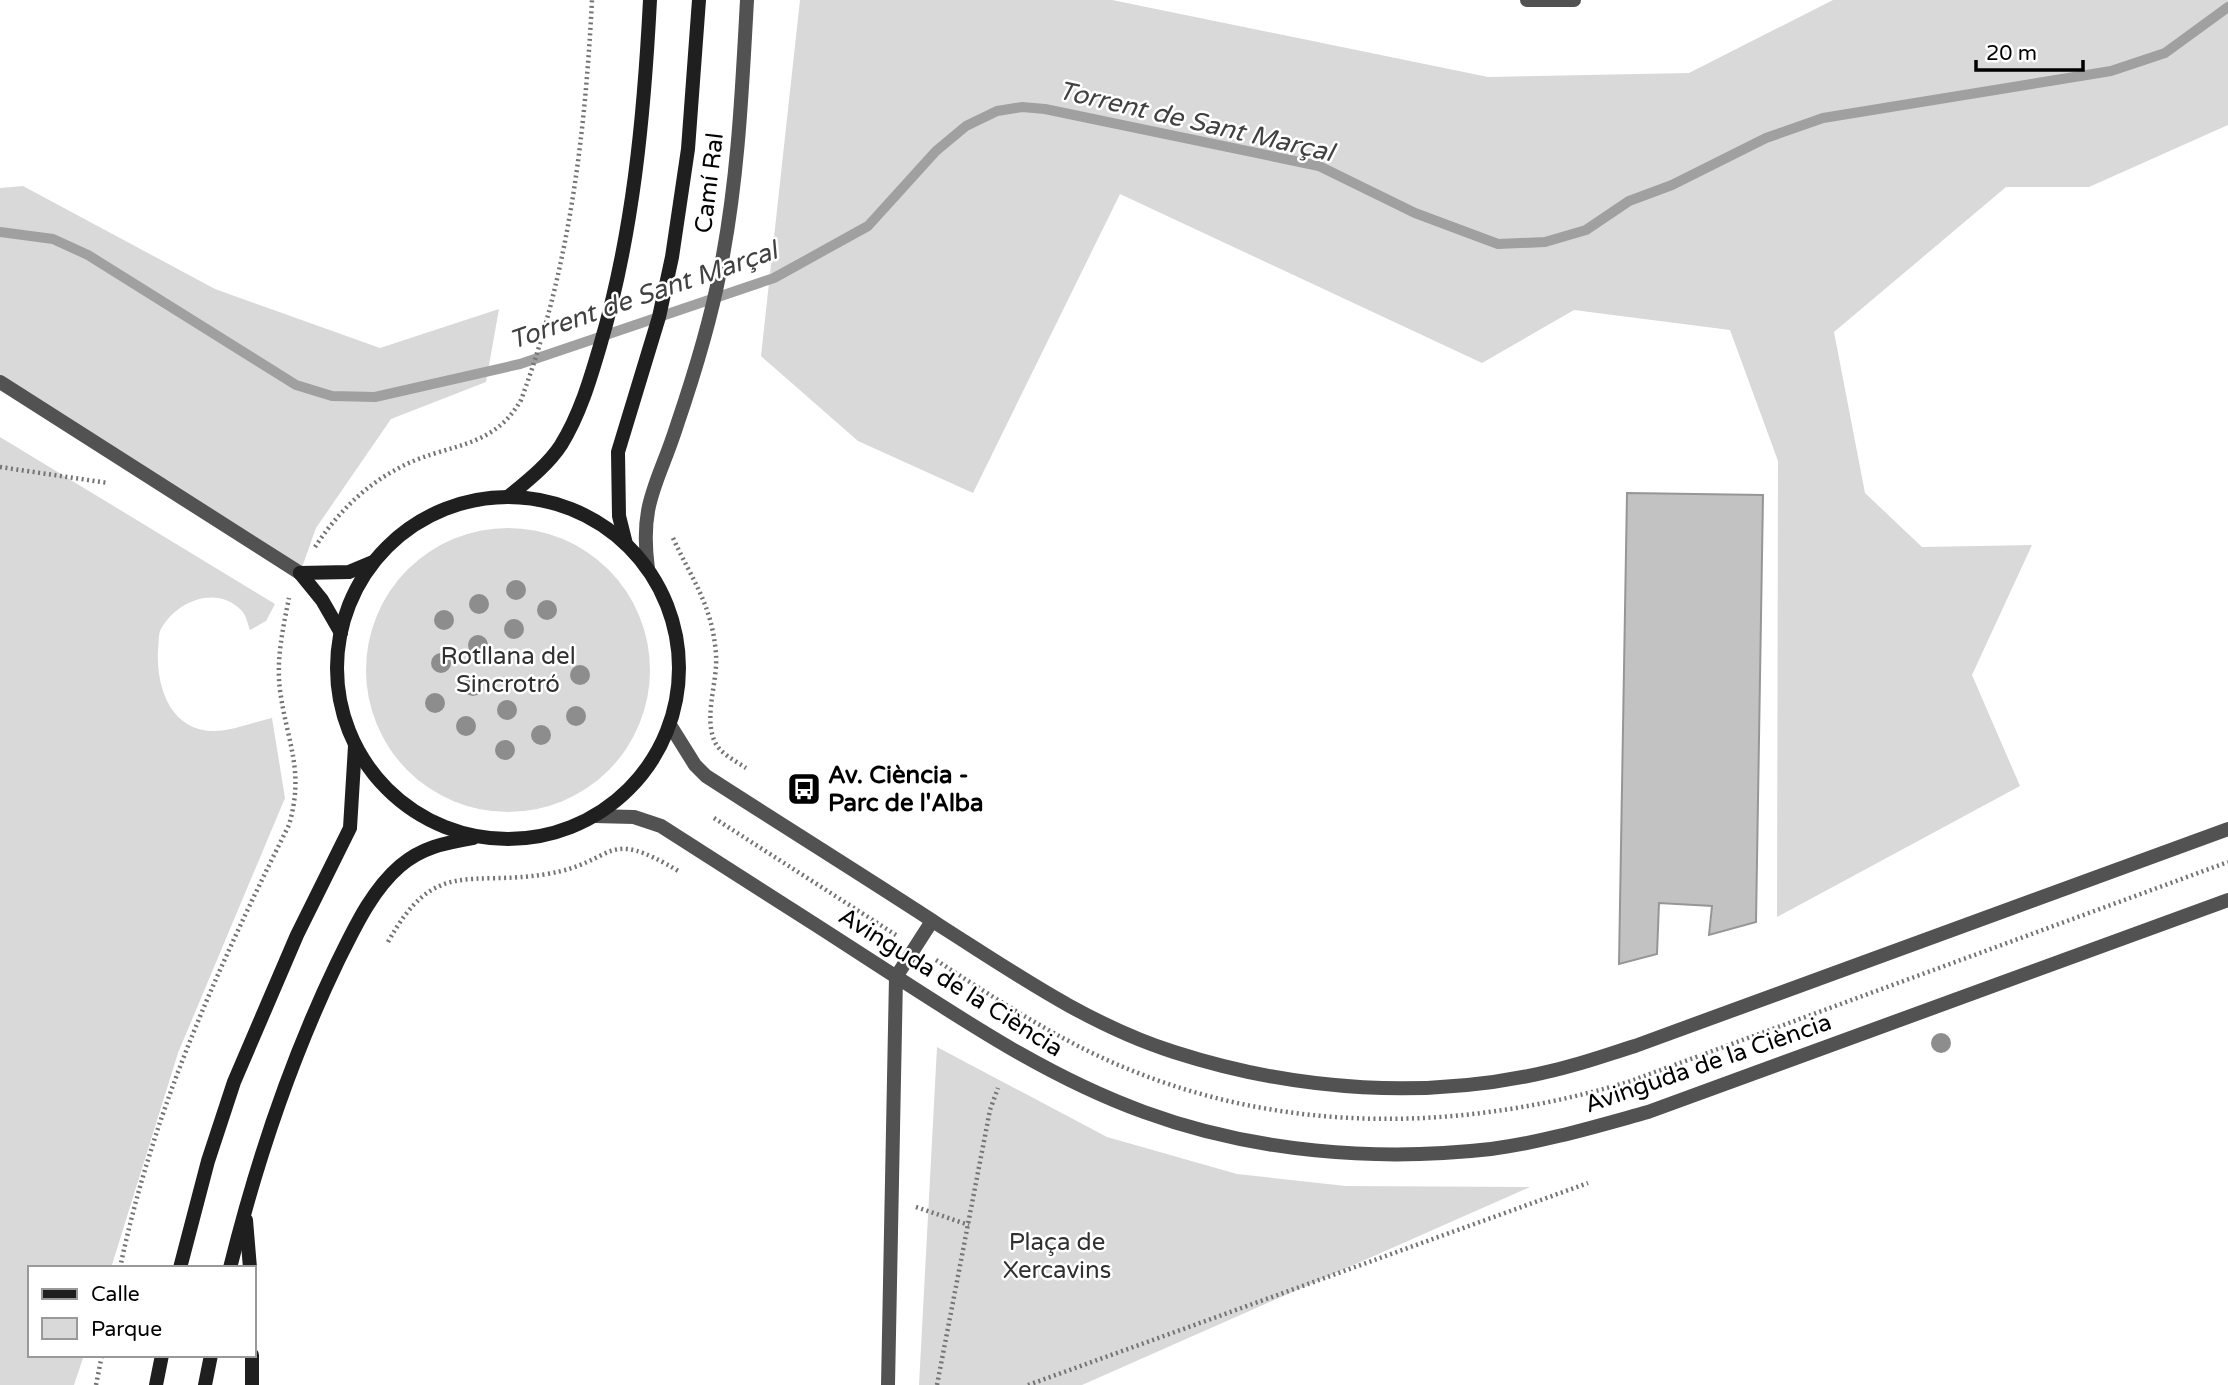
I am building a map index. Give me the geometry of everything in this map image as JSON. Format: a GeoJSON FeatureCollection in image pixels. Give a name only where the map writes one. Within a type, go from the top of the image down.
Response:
{"type":"FeatureCollection","features":[{"type":"Feature","properties":{"kind":"main road"},"geometry":{"type":"LineString","coordinates":[[508,497],[559,447],[578,413],[595,361],[618,278],[635,178],[650,0]]}},
{"type":"Feature","properties":{"kind":"main road"},"geometry":{"type":"LineString","coordinates":[[626,544],[619,516],[618,452],[648,354],[672,257],[688,149],[699,0]]}},
{"type":"Feature","properties":{"kind":"main road"},"geometry":{"type":"LineString","coordinates":[[230,1266],[245,1206],[269,1129],[306,1031],[371,900],[402,864],[429,846],[479,837],[518,839],[545,836],[594,816],[616,801],[644,772],[670,725],[679,679],[678,644],[665,600],[648,569],[626,544],[600,524],[571,509],[540,500],[508,497],[470,502],[434,514],[402,534],[376,561],[354,595],[341,633],[338,671],[340,697],[355,745],[377,779],[406,806],[441,826],[479,837]]}},
{"type":"Feature","properties":{"kind":"main road"},"geometry":{"type":"LineString","coordinates":[[300,573],[349,572],[376,561]]}},
{"type":"Feature","properties":{"kind":"main road"},"geometry":{"type":"LineString","coordinates":[[300,573],[322,600],[341,633]]}},
{"type":"Feature","properties":{"kind":"main road"},"geometry":{"type":"LineString","coordinates":[[181,1266],[208,1161],[234,1082],[285,960],[351,828],[355,745]]}},
{"type":"Feature","properties":{"kind":"main road"},"geometry":{"type":"LineString","coordinates":[[245,1206],[250,1266]]}},
{"type":"Feature","properties":{"kind":"main road"},"geometry":{"type":"LineString","coordinates":[[156,1385],[162,1357]]}},
{"type":"Feature","properties":{"kind":"main road"},"geometry":{"type":"LineString","coordinates":[[205,1385],[211,1357]]}},
{"type":"Feature","properties":{"kind":"main road"},"geometry":{"type":"LineString","coordinates":[[252,1385],[253,1357]]}},
{"type":"Feature","properties":{"kind":"street","name":"Camí Ral"},"geometry":{"type":"LineString","coordinates":[[648,569],[643,534],[648,503],[676,429],[703,345],[720,271],[740,121],[747,0]]}},
{"type":"Feature","properties":{"kind":"street"},"geometry":{"type":"LineString","coordinates":[[1527,0],[1574,0]]}},
{"type":"Feature","properties":{"kind":"street"},"geometry":{"type":"LineString","coordinates":[[0,382],[300,573]]}},
{"type":"Feature","properties":{"kind":"street","name":"Avinguda de la Ciència"},"geometry":{"type":"LineString","coordinates":[[670,725],[695,765],[706,776],[1060,1002],[1172,1052],[1305,1083],[1390,1089],[1458,1086],[1554,1071],[1635,1045],[2228,829]]}},
{"type":"Feature","properties":{"kind":"street","name":"Avinguda de la Ciència"},"geometry":{"type":"LineString","coordinates":[[594,816],[634,817],[662,826],[1013,1052],[1145,1112],[1213,1133],[1281,1146],[1358,1153],[1422,1154],[1492,1149],[1559,1136],[1648,1112],[2228,900]]}},
{"type":"Feature","properties":{"kind":"street"},"geometry":{"type":"LineString","coordinates":[[888,1385],[896,977],[932,920]]}},
{"type":"Feature","properties":{"kind":"path"},"geometry":{"type":"LineString","coordinates":[[308,558],[337,517],[379,480],[425,455],[494,433],[512,415],[532,371],[557,288],[572,211],[584,120],[592,0]]}},
{"type":"Feature","properties":{"kind":"path"},"geometry":{"type":"LineString","coordinates":[[0,467],[109,483]]}},
{"type":"Feature","properties":{"kind":"path"},"geometry":{"type":"LineString","coordinates":[[671,532],[701,588],[709,615],[716,653],[716,683],[711,717],[714,740],[723,753],[746,768]]}},
{"type":"Feature","properties":{"kind":"path"},"geometry":{"type":"LineString","coordinates":[[121,1266],[144,1172],[171,1088],[202,1007],[289,825],[298,784],[280,689],[279,664],[292,587]]}},
{"type":"Feature","properties":{"kind":"path","name":"Avinguda de la Ciència"},"geometry":{"type":"LineString","coordinates":[[714,818],[878,923]]}},
{"type":"Feature","properties":{"kind":"path"},"geometry":{"type":"LineString","coordinates":[[388,942],[416,899],[439,884],[457,879],[554,873],[623,847],[648,853],[680,872]]}},
{"type":"Feature","properties":{"kind":"path","name":"Avinguda de la Ciència"},"geometry":{"type":"LineString","coordinates":[[948,968],[1031,1021],[1140,1073],[1267,1110],[1319,1116],[1426,1120],[1484,1115],[1587,1094],[1859,998],[2228,862]]}},
{"type":"Feature","properties":{"kind":"path","name":"Avinguda de la Ciència"},"geometry":{"type":"LineString","coordinates":[[1854,985],[1862,1006]]}},
{"type":"Feature","properties":{"kind":"path","name":"Avinguda de la Ciència"},"geometry":{"type":"LineString","coordinates":[[1027,1029],[1038,1010]]}},
{"type":"Feature","properties":{"kind":"path"},"geometry":{"type":"LineString","coordinates":[[937,1385],[998,1088]]}},
{"type":"Feature","properties":{"kind":"path"},"geometry":{"type":"LineString","coordinates":[[1028,1385],[1588,1183]]}},
{"type":"Feature","properties":{"kind":"path"},"geometry":{"type":"LineString","coordinates":[[909,1205],[968,1225]]}},
{"type":"Feature","properties":{"kind":"path"},"geometry":{"type":"LineString","coordinates":[[96,1385],[102,1357]]}},
{"type":"Feature","properties":{"kind":"green space"},"geometry":{"type":"Polygon","coordinates":[[[800,0],[1112,0],[1488,77],[1689,73],[1833,0],[2228,0],[2228,125],[2089,187],[2006,187],[1834,332],[1865,493],[1922,547],[2032,545],[1972,675],[2020,786],[1777,917],[1778,461],[1730,330],[1574,310],[1482,363],[1120,194],[973,493],[858,441],[761,356],[800,0]]]}},
{"type":"Feature","properties":{"kind":"green space"},"geometry":{"type":"Polygon","coordinates":[[[23,186],[215,289],[380,348],[499,309],[486,382],[391,419],[316,528],[300,573],[0,382],[0,188],[23,186]]]}},
{"type":"Feature","properties":{"kind":"green space"},"geometry":{"type":"Polygon","coordinates":[[[0,437],[275,604],[266,621],[250,630],[243,613],[221,598],[209,597],[187,604],[176,611],[161,629],[158,664],[163,691],[169,704],[176,715],[186,723],[199,729],[221,731],[272,718],[285,798],[178,1053],[112,1266],[28,1266],[28,1357],[83,1357],[74,1385],[0,1385],[0,437]]]}},
{"type":"Feature","properties":{"kind":"green space","name":"Rotllana del Sincrotró"},"geometry":{"type":"Polygon","coordinates":[[[522,528],[536,530],[575,544],[609,569],[634,603],[640,616],[648,642],[648,698],[640,724],[634,737],[609,771],[575,796],[562,802],[536,810],[494,812],[480,810],[441,796],[407,771],[382,737],[376,724],[368,698],[366,656],[368,642],[382,603],[407,569],[441,544],[454,538],[480,530],[522,528]]]}},
{"type":"Feature","properties":{"kind":"green space","name":"Plaça de Xercavins"},"geometry":{"type":"Polygon","coordinates":[[[937,1047],[1107,1137],[1237,1174],[1346,1186],[1530,1187],[1082,1385],[919,1385],[937,1047]]]}},
{"type":"Feature","properties":{"kind":"building"},"geometry":{"type":"Polygon","coordinates":[[[1627,493],[1763,495],[1756,922],[1709,935],[1712,906],[1659,903],[1657,954],[1619,964],[1627,493]]]}},
{"type":"Feature","properties":{"kind":"waterway","name":"Torrent de Sant Marçal"},"geometry":{"type":"LineString","coordinates":[[0,232],[53,239],[88,255],[296,385],[332,396],[375,397],[520,364],[774,278],[868,226],[936,151],[966,126],[997,111],[1022,107],[1045,109],[1319,166],[1415,213],[1498,244],[1545,242],[1586,230],[1629,201],[1672,185],[1766,138],[1823,118],[2111,71],[2165,53],[2228,7]]}},
{"type":"Feature","properties":{"kind":"place","name":"Av. Ciència - Parc de l'Alba"},"geometry":{"type":"Point","coordinates":[804,789]}}]}
